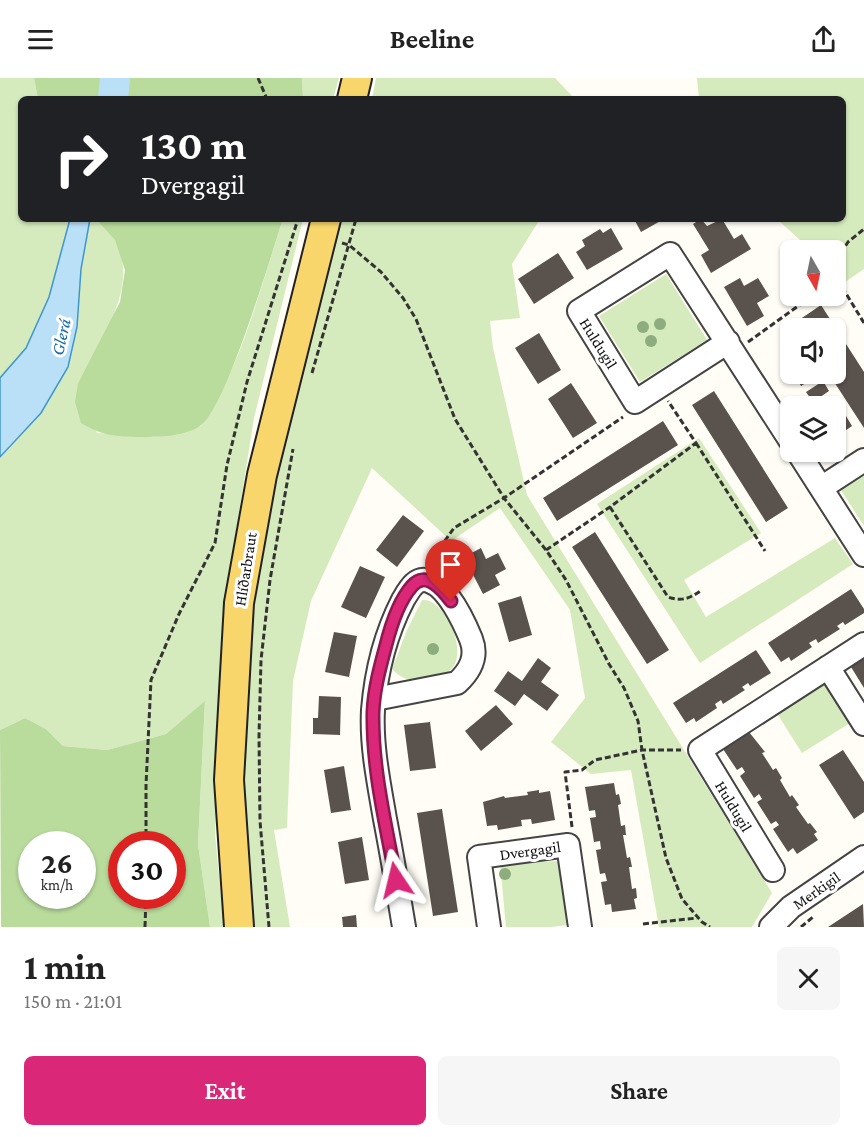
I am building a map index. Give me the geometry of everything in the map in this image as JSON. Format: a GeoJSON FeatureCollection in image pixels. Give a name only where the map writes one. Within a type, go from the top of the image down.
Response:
{"type":"FeatureCollection","features":[{"type":"Feature","properties":{"kind":"main road"},"geometry":{"type":"LineString","coordinates":[[353,96],[357,78]]}},
{"type":"Feature","properties":{"kind":"main road","name":"Hlíðarbraut"},"geometry":{"type":"LineString","coordinates":[[239,927],[229,780],[239,603],[262,475],[336,232]]}},
{"type":"Feature","properties":{"kind":"street","name":"Huldugil"},"geometry":{"type":"LineString","coordinates":[[636,402],[579,311],[670,254],[780,424]]}},
{"type":"Feature","properties":{"kind":"street"},"geometry":{"type":"LineString","coordinates":[[636,402],[728,342]]}},
{"type":"Feature","properties":{"kind":"street"},"geometry":{"type":"LineString","coordinates":[[821,488],[864,460]]}},
{"type":"Feature","properties":{"kind":"street"},"geometry":{"type":"LineString","coordinates":[[804,462],[864,555]]}},
{"type":"Feature","properties":{"kind":"street"},"geometry":{"type":"LineString","coordinates":[[375,699],[457,683],[467,674],[471,666],[474,652],[472,641],[458,611],[444,591],[426,579],[416,582],[409,590],[393,620],[378,676],[373,712],[377,774],[404,927]]}},
{"type":"Feature","properties":{"kind":"street"},"geometry":{"type":"LineString","coordinates":[[700,750],[864,644]]}},
{"type":"Feature","properties":{"kind":"street"},"geometry":{"type":"LineString","coordinates":[[828,667],[864,724]]}},
{"type":"Feature","properties":{"kind":"street","name":"Huldugil"},"geometry":{"type":"LineString","coordinates":[[700,750],[773,870]]}},
{"type":"Feature","properties":{"kind":"street","name":"Dvergagil"},"geometry":{"type":"LineString","coordinates":[[489,927],[479,857],[568,845],[580,927]]}},
{"type":"Feature","properties":{"kind":"street","name":"Merkigil"},"geometry":{"type":"LineString","coordinates":[[771,927],[790,907],[864,857]]}},
{"type":"Feature","properties":{"kind":"path"},"geometry":{"type":"LineString","coordinates":[[258,78],[266,96]]}},
{"type":"Feature","properties":{"kind":"path"},"geometry":{"type":"LineString","coordinates":[[146,831],[151,680],[179,614],[215,543],[226,465],[247,382],[297,222]]}},
{"type":"Feature","properties":{"kind":"path"},"geometry":{"type":"LineString","coordinates":[[311,376],[355,222]]}},
{"type":"Feature","properties":{"kind":"path"},"geometry":{"type":"LineString","coordinates":[[846,245],[864,229]]}},
{"type":"Feature","properties":{"kind":"path"},"geometry":{"type":"LineString","coordinates":[[349,245],[381,272],[404,298],[412,312],[455,419],[504,498],[546,550],[566,580],[609,664],[624,688],[638,721],[642,750],[666,858],[682,899],[710,927]]}},
{"type":"Feature","properties":{"kind":"path"},"geometry":{"type":"LineString","coordinates":[[846,293],[864,323]]}},
{"type":"Feature","properties":{"kind":"path"},"geometry":{"type":"LineString","coordinates":[[664,395],[765,551]]}},
{"type":"Feature","properties":{"kind":"path"},"geometry":{"type":"LineString","coordinates":[[416,582],[454,528],[504,498],[624,416],[636,402]]}},
{"type":"Feature","properties":{"kind":"path"},"geometry":{"type":"LineString","coordinates":[[268,927],[260,821],[261,660],[270,580],[295,440]]}},
{"type":"Feature","properties":{"kind":"path"},"geometry":{"type":"LineString","coordinates":[[546,550],[610,507],[696,443]]}},
{"type":"Feature","properties":{"kind":"path"},"geometry":{"type":"LineString","coordinates":[[610,507],[668,597],[685,600],[702,590]]}},
{"type":"Feature","properties":{"kind":"path"},"geometry":{"type":"LineString","coordinates":[[568,845],[573,837],[565,772],[582,770],[595,760],[642,750],[700,750]]}},
{"type":"Feature","properties":{"kind":"path"},"geometry":{"type":"LineString","coordinates":[[145,927],[146,909]]}},
{"type":"Feature","properties":{"kind":"path"},"geometry":{"type":"LineString","coordinates":[[643,924],[699,918]]}},
{"type":"Feature","properties":{"kind":"green space"},"geometry":{"type":"Polygon","coordinates":[[[0,78],[34,78],[37,96],[18,96],[18,222],[69,222],[49,297],[26,348],[0,378],[0,78]]]}},
{"type":"Feature","properties":{"kind":"green space"},"geometry":{"type":"Polygon","coordinates":[[[34,78],[302,78],[303,96],[37,96],[34,78]]]}},
{"type":"Feature","properties":{"kind":"green space"},"geometry":{"type":"Polygon","coordinates":[[[302,78],[339,78],[334,96],[303,96],[302,78]]]}},
{"type":"Feature","properties":{"kind":"green space"},"geometry":{"type":"Polygon","coordinates":[[[376,78],[555,78],[572,96],[373,96],[376,78]]]}},
{"type":"Feature","properties":{"kind":"green space"},"geometry":{"type":"Polygon","coordinates":[[[697,78],[864,78],[864,269],[846,281],[846,240],[800,240],[780,222],[846,222],[846,96],[699,96],[697,78]]]}},
{"type":"Feature","properties":{"kind":"green space"},"geometry":{"type":"Polygon","coordinates":[[[89,222],[99,222],[115,240],[122,258],[123,276],[114,313],[78,383],[97,433],[157,437],[201,426],[228,378],[239,352],[282,222],[302,222],[254,418],[233,550],[221,690],[215,834],[224,927],[210,927],[198,844],[205,702],[166,734],[107,750],[63,746],[46,729],[25,718],[0,730],[0,457],[41,413],[81,269],[89,222]]]}},
{"type":"Feature","properties":{"kind":"green space"},"geometry":{"type":"Polygon","coordinates":[[[99,222],[282,222],[235,363],[211,414],[193,430],[161,436],[122,436],[102,433],[81,423],[75,402],[78,383],[120,302],[125,270],[115,240],[99,222]]]}},
{"type":"Feature","properties":{"kind":"green space"},"geometry":{"type":"Polygon","coordinates":[[[338,222],[538,222],[512,264],[520,318],[490,321],[493,348],[527,495],[772,893],[752,927],[659,927],[631,770],[591,774],[551,742],[585,698],[570,610],[500,508],[451,541],[372,468],[311,601],[293,681],[287,828],[274,830],[290,927],[246,927],[240,759],[260,522],[338,222]]]}},
{"type":"Feature","properties":{"kind":"green space"},"geometry":{"type":"Polygon","coordinates":[[[666,274],[707,340],[640,382],[599,316],[666,274]]]}},
{"type":"Feature","properties":{"kind":"green space"},"geometry":{"type":"Polygon","coordinates":[[[699,438],[761,533],[684,580],[706,617],[835,538],[853,564],[700,663],[597,504],[699,438]]]}},
{"type":"Feature","properties":{"kind":"green space"},"geometry":{"type":"Polygon","coordinates":[[[864,467],[864,526],[837,484],[864,467]]]}},
{"type":"Feature","properties":{"kind":"green space"},"geometry":{"type":"Polygon","coordinates":[[[422,600],[431,602],[446,617],[456,641],[457,653],[455,663],[449,671],[416,680],[402,677],[392,669],[422,600]]]}},
{"type":"Feature","properties":{"kind":"green space"},"geometry":{"type":"Polygon","coordinates":[[[820,682],[827,686],[850,723],[802,753],[773,707],[820,682]]]}},
{"type":"Feature","properties":{"kind":"green space"},"geometry":{"type":"Polygon","coordinates":[[[205,701],[198,844],[210,927],[1,927],[0,730],[25,718],[46,729],[63,746],[107,750],[166,734],[205,701]]]}},
{"type":"Feature","properties":{"kind":"green space"},"geometry":{"type":"Polygon","coordinates":[[[561,861],[568,925],[506,927],[500,863],[561,861]]]}},
{"type":"Feature","properties":{"kind":"water"},"geometry":{"type":"Polygon","coordinates":[[[69,222],[89,222],[81,269],[77,327],[68,367],[41,413],[0,457],[0,378],[26,348],[49,297],[69,222]]]}},
{"type":"Feature","properties":{"kind":"building"},"geometry":{"type":"Polygon","coordinates":[[[636,222],[659,222],[641,232],[636,222]]]}},
{"type":"Feature","properties":{"kind":"building"},"geometry":{"type":"Polygon","coordinates":[[[704,222],[707,226],[716,222],[724,222],[734,239],[742,234],[751,249],[711,273],[701,255],[709,250],[693,224],[704,222]]]}},
{"type":"Feature","properties":{"kind":"building"},"geometry":{"type":"Polygon","coordinates":[[[611,228],[623,249],[587,270],[576,252],[585,246],[582,240],[600,229],[603,233],[611,228]]]}},
{"type":"Feature","properties":{"kind":"building"},"geometry":{"type":"Polygon","coordinates":[[[558,253],[574,278],[534,304],[518,279],[558,253]]]}},
{"type":"Feature","properties":{"kind":"building"},"geometry":{"type":"Polygon","coordinates":[[[740,278],[744,286],[758,278],[769,296],[757,303],[764,316],[747,326],[724,287],[740,278]]]}},
{"type":"Feature","properties":{"kind":"building"},"geometry":{"type":"Polygon","coordinates":[[[822,306],[829,318],[802,318],[822,306]]]}},
{"type":"Feature","properties":{"kind":"building"},"geometry":{"type":"Polygon","coordinates":[[[539,333],[561,370],[538,384],[515,348],[539,333]]]}},
{"type":"Feature","properties":{"kind":"building"},"geometry":{"type":"Polygon","coordinates":[[[846,344],[864,372],[864,428],[846,400],[846,396],[843,396],[835,384],[846,384],[846,344]]]}},
{"type":"Feature","properties":{"kind":"building"},"geometry":{"type":"Polygon","coordinates":[[[571,383],[597,423],[573,438],[548,399],[571,383]]]}},
{"type":"Feature","properties":{"kind":"building"},"geometry":{"type":"Polygon","coordinates":[[[818,384],[825,384],[829,391],[822,396],[809,396],[806,392],[818,384]]]}},
{"type":"Feature","properties":{"kind":"building"},"geometry":{"type":"Polygon","coordinates":[[[714,391],[788,508],[766,522],[692,405],[714,391]]]}},
{"type":"Feature","properties":{"kind":"building"},"geometry":{"type":"Polygon","coordinates":[[[846,416],[852,426],[846,430],[846,416]]]}},
{"type":"Feature","properties":{"kind":"building"},"geometry":{"type":"Polygon","coordinates":[[[663,421],[678,445],[557,521],[543,498],[663,421]]]}},
{"type":"Feature","properties":{"kind":"building"},"geometry":{"type":"Polygon","coordinates":[[[403,515],[424,531],[397,567],[376,550],[403,515]]]}},
{"type":"Feature","properties":{"kind":"building"},"geometry":{"type":"Polygon","coordinates":[[[595,532],[669,650],[647,664],[572,547],[595,532]]]}},
{"type":"Feature","properties":{"kind":"building"},"geometry":{"type":"Polygon","coordinates":[[[481,548],[486,559],[498,553],[506,569],[495,575],[500,585],[483,594],[464,557],[481,548]]]}},
{"type":"Feature","properties":{"kind":"building"},"geometry":{"type":"Polygon","coordinates":[[[360,566],[385,577],[366,618],[341,607],[360,566]]]}},
{"type":"Feature","properties":{"kind":"building"},"geometry":{"type":"Polygon","coordinates":[[[851,589],[864,609],[864,613],[845,625],[843,622],[837,626],[840,629],[818,643],[816,639],[809,643],[812,647],[791,661],[789,657],[781,662],[768,643],[851,589]]]}},
{"type":"Feature","properties":{"kind":"building"},"geometry":{"type":"Polygon","coordinates":[[[521,596],[532,635],[509,642],[498,603],[521,596]]]}},
{"type":"Feature","properties":{"kind":"building"},"geometry":{"type":"Polygon","coordinates":[[[334,632],[357,636],[349,677],[325,672],[334,632]]]}},
{"type":"Feature","properties":{"kind":"building"},"geometry":{"type":"Polygon","coordinates":[[[756,650],[771,673],[750,686],[748,683],[742,687],[745,690],[723,704],[721,700],[715,704],[717,708],[696,722],[694,718],[686,723],[673,703],[756,650]]]}},
{"type":"Feature","properties":{"kind":"building"},"geometry":{"type":"Polygon","coordinates":[[[538,658],[551,668],[541,682],[559,695],[547,711],[524,694],[515,706],[494,691],[508,671],[522,681],[538,658]]]}},
{"type":"Feature","properties":{"kind":"building"},"geometry":{"type":"Polygon","coordinates":[[[864,659],[864,688],[851,667],[864,659]]]}},
{"type":"Feature","properties":{"kind":"building"},"geometry":{"type":"Polygon","coordinates":[[[319,696],[341,697],[340,735],[313,734],[313,718],[318,718],[319,696]]]}},
{"type":"Feature","properties":{"kind":"building"},"geometry":{"type":"Polygon","coordinates":[[[496,705],[513,724],[481,751],[465,731],[496,705]]]}},
{"type":"Feature","properties":{"kind":"building"},"geometry":{"type":"Polygon","coordinates":[[[430,722],[436,768],[410,771],[404,725],[430,722]]]}},
{"type":"Feature","properties":{"kind":"building"},"geometry":{"type":"Polygon","coordinates":[[[749,732],[765,752],[762,753],[773,770],[776,768],[790,797],[792,795],[799,805],[796,807],[817,832],[814,834],[818,840],[797,854],[793,848],[788,852],[773,829],[779,825],[776,821],[771,824],[757,802],[762,799],[759,794],[754,798],[740,776],[745,772],[742,767],[737,770],[723,749],[749,732]]]}},
{"type":"Feature","properties":{"kind":"building"},"geometry":{"type":"Polygon","coordinates":[[[843,750],[864,782],[864,812],[854,819],[819,765],[843,750]]]}},
{"type":"Feature","properties":{"kind":"building"},"geometry":{"type":"Polygon","coordinates":[[[344,766],[351,810],[331,813],[324,770],[344,766]]]}},
{"type":"Feature","properties":{"kind":"building"},"geometry":{"type":"Polygon","coordinates":[[[614,783],[616,795],[619,794],[621,804],[618,805],[621,826],[625,825],[626,835],[623,835],[627,858],[630,857],[632,867],[629,867],[632,889],[636,888],[637,898],[634,899],[636,909],[612,912],[611,904],[605,905],[601,882],[607,881],[605,873],[600,874],[596,850],[601,849],[600,841],[594,842],[590,818],[596,817],[595,810],[589,811],[585,787],[614,783]]]}},
{"type":"Feature","properties":{"kind":"building"},"geometry":{"type":"Polygon","coordinates":[[[539,790],[539,793],[550,791],[555,820],[532,824],[531,819],[521,820],[522,826],[498,830],[497,825],[487,826],[483,802],[504,796],[505,798],[528,795],[527,792],[539,790]]]}},
{"type":"Feature","properties":{"kind":"building"},"geometry":{"type":"Polygon","coordinates":[[[442,809],[458,912],[433,916],[417,813],[442,809]]]}},
{"type":"Feature","properties":{"kind":"building"},"geometry":{"type":"Polygon","coordinates":[[[362,837],[369,880],[345,884],[338,842],[362,837]]]}},
{"type":"Feature","properties":{"kind":"building"},"geometry":{"type":"Polygon","coordinates":[[[863,904],[864,927],[828,927],[863,904]]]}},
{"type":"Feature","properties":{"kind":"building"},"geometry":{"type":"Polygon","coordinates":[[[356,915],[357,927],[343,927],[342,917],[356,915]]]}},
{"type":"Feature","properties":{"kind":"waterway","name":"Glerá"},"geometry":{"type":"LineString","coordinates":[[113,96],[115,78]]}},
{"type":"Feature","properties":{"kind":"route"},"geometry":{"type":"LineString","coordinates":[[396,880],[377,774],[373,712],[378,676],[393,620],[409,590],[416,582],[426,579],[434,583],[451,601]]}}]}
